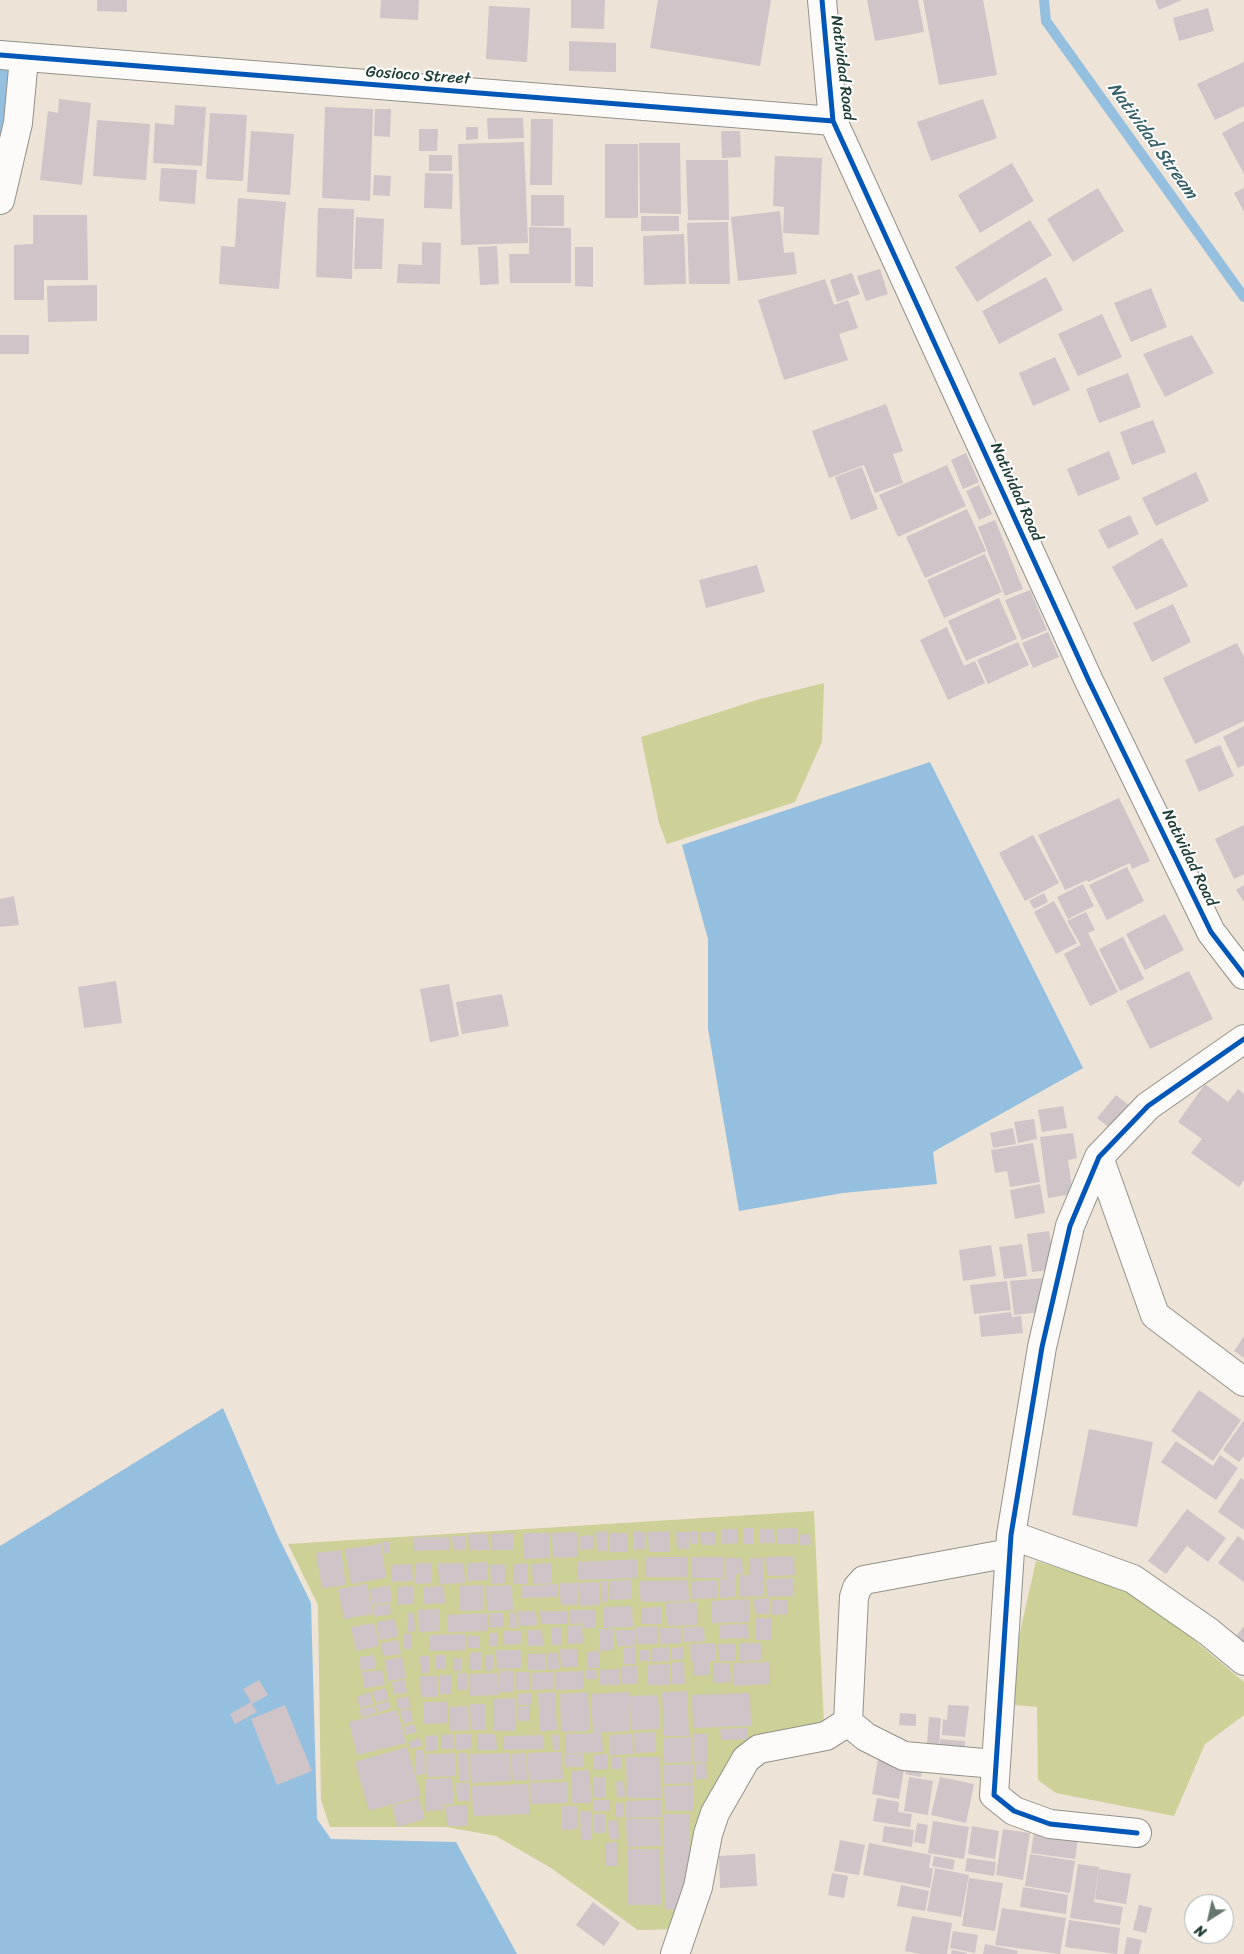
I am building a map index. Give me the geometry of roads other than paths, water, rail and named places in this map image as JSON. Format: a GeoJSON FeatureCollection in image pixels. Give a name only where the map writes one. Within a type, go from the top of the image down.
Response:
{"type":"FeatureCollection","features":[{"type":"Feature","properties":{"kind":"street","name":"Natividad Road"},"geometry":{"type":"LineString","coordinates":[[822,0],[833,121],[1089,681],[1211,932],[1244,975]]}},
{"type":"Feature","properties":{"kind":"street","name":"Gosioco Street"},"geometry":{"type":"LineString","coordinates":[[12,57],[833,121]]}},
{"type":"Feature","properties":{"kind":"street"},"geometry":{"type":"LineString","coordinates":[[0,200],[18,123],[12,57]]}},
{"type":"Feature","properties":{"kind":"street"},"geometry":{"type":"LineString","coordinates":[[1137,1833],[1050,1824],[1014,1811],[994,1796],[1011,1544],[1042,1347],[1050,1310],[1070,1226],[1099,1157],[1148,1106],[1244,1039]]}},
{"type":"Feature","properties":{"kind":"street"},"geometry":{"type":"LineString","coordinates":[[1099,1157],[1155,1315],[1244,1382]]}},
{"type":"Feature","properties":{"kind":"street"},"geometry":{"type":"LineString","coordinates":[[848,1722],[854,1597],[857,1588],[864,1580],[1011,1544],[1134,1579],[1209,1632],[1244,1661]]}},
{"type":"Feature","properties":{"kind":"street"},"geometry":{"type":"LineString","coordinates":[[848,1722],[866,1737],[904,1756],[995,1764]]}},
{"type":"Feature","properties":{"kind":"street"},"geometry":{"type":"LineString","coordinates":[[675,1954],[698,1887],[708,1834],[715,1813],[746,1759],[759,1749],[826,1736],[848,1722]]}},
{"type":"Feature","properties":{"kind":"water"},"geometry":{"type":"Polygon","coordinates":[[[0,69],[14,72],[0,182],[0,69]]]}},
{"type":"Feature","properties":{"kind":"water"},"geometry":{"type":"Polygon","coordinates":[[[930,762],[1083,1068],[933,1152],[937,1184],[843,1193],[739,1211],[708,1029],[708,939],[682,845],[930,762]]]}},
{"type":"Feature","properties":{"kind":"water"},"geometry":{"type":"Polygon","coordinates":[[[223,1408],[277,1534],[311,1603],[317,1819],[331,1839],[456,1842],[517,1954],[0,1954],[0,1546],[223,1408]]]}},
{"type":"Feature","properties":{"kind":"waterway","name":"Natividad Stream"},"geometry":{"type":"LineString","coordinates":[[1044,0],[1046,21],[1244,297]]}}]}
